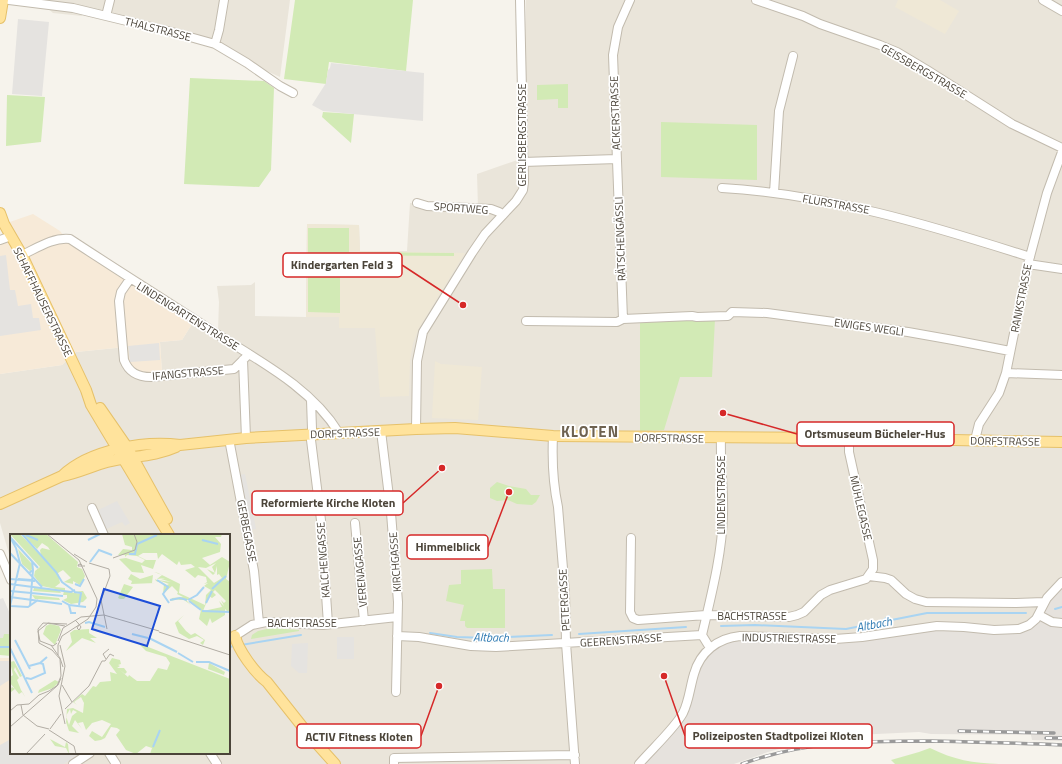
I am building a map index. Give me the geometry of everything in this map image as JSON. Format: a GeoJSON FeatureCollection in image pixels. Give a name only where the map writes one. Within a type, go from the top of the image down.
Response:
{"type":"FeatureCollection","features":[{"type":"Feature","properties":{"kind":"main road"},"geometry":{"type":"LineString","coordinates":[[0,18],[3,0]]}},
{"type":"Feature","properties":{"kind":"main road","name":"SCHAFFHAUSERSTRASSE"},"geometry":{"type":"LineString","coordinates":[[0,213],[10,236],[22,255],[86,390],[91,405],[122,448],[168,534]]}},
{"type":"Feature","properties":{"kind":"main road","name":"DORFSTRASSE"},"geometry":{"type":"LineString","coordinates":[[62,476],[78,463],[102,453],[122,448],[170,444],[180,445],[229,439],[416,429],[455,428],[553,436],[848,438],[1062,442]]}},
{"type":"Feature","properties":{"kind":"main road","name":"DORFSTRASSE"},"geometry":{"type":"LineString","coordinates":[[62,476],[107,462],[150,454],[171,449],[180,445]]}},
{"type":"Feature","properties":{"kind":"main road"},"geometry":{"type":"LineString","coordinates":[[143,475],[150,454]]}},
{"type":"Feature","properties":{"kind":"main road","name":"SCHAFFHAUSERSTRASSE"},"geometry":{"type":"LineString","coordinates":[[128,458],[143,475],[174,534]]}},
{"type":"Feature","properties":{"kind":"main road"},"geometry":{"type":"LineString","coordinates":[[0,504],[62,476]]}},
{"type":"Feature","properties":{"kind":"main road"},"geometry":{"type":"LineString","coordinates":[[238,640],[261,678],[267,682],[309,735],[335,764]]}},
{"type":"Feature","properties":{"kind":"street","name":"THALSTRASSE"},"geometry":{"type":"LineString","coordinates":[[9,0],[65,7],[215,44],[293,93]]}},
{"type":"Feature","properties":{"kind":"street"},"geometry":{"type":"LineString","coordinates":[[106,16],[110,0]]}},
{"type":"Feature","properties":{"kind":"street"},"geometry":{"type":"LineString","coordinates":[[215,44],[224,0]]}},
{"type":"Feature","properties":{"kind":"street","name":"GERLISBERGSTRASSE"},"geometry":{"type":"LineString","coordinates":[[416,429],[416,361],[423,332],[468,258],[484,235],[516,201],[522,190],[524,182],[520,0]]}},
{"type":"Feature","properties":{"kind":"street","name":"ACKERSTRASSE"},"geometry":{"type":"LineString","coordinates":[[523,162],[617,159],[614,55],[618,27],[630,0]]}},
{"type":"Feature","properties":{"kind":"street","name":"GEISSBERGSTRASSE"},"geometry":{"type":"LineString","coordinates":[[756,0],[803,16],[820,24],[880,44],[897,52],[1012,124],[1062,148]]}},
{"type":"Feature","properties":{"kind":"street"},"geometry":{"type":"LineString","coordinates":[[1043,0],[1054,3],[1062,11]]}},
{"type":"Feature","properties":{"kind":"street"},"geometry":{"type":"LineString","coordinates":[[774,194],[779,111],[793,56]]}},
{"type":"Feature","properties":{"kind":"street","name":"RANKSTRASSE"},"geometry":{"type":"LineString","coordinates":[[975,440],[979,424],[1000,393],[1006,374],[1029,261],[1047,193],[1062,152]]}},
{"type":"Feature","properties":{"kind":"street","name":"RÄTSCHENGÄSSLI"},"geometry":{"type":"LineString","coordinates":[[617,159],[623,319]]}},
{"type":"Feature","properties":{"kind":"street","name":"FLURSTRASSE"},"geometry":{"type":"LineString","coordinates":[[722,188],[774,194],[872,211],[964,236],[1029,261],[1062,269]]}},
{"type":"Feature","properties":{"kind":"street","name":"SPORTWEG"},"geometry":{"type":"LineString","coordinates":[[417,203],[427,206],[491,209],[503,215]]}},
{"type":"Feature","properties":{"kind":"street"},"geometry":{"type":"LineString","coordinates":[[0,240],[10,236]]}},
{"type":"Feature","properties":{"kind":"street","name":"LINDENGARTENSTRASSE"},"geometry":{"type":"LineString","coordinates":[[22,255],[50,242],[62,238],[70,239],[246,357],[272,369],[311,400],[322,411],[339,434]]}},
{"type":"Feature","properties":{"kind":"street","name":"IFANGSTRASSE"},"geometry":{"type":"LineString","coordinates":[[130,279],[120,292],[119,301],[123,354],[126,364],[131,371],[144,377],[210,372],[234,369],[246,357]]}},
{"type":"Feature","properties":{"kind":"street","name":"EWIGES WEGLI"},"geometry":{"type":"LineString","coordinates":[[623,319],[728,316],[732,312],[767,313],[903,332],[1010,351]]}},
{"type":"Feature","properties":{"kind":"street"},"geometry":{"type":"LineString","coordinates":[[526,321],[617,322],[623,319]]}},
{"type":"Feature","properties":{"kind":"street"},"geometry":{"type":"LineString","coordinates":[[246,357],[246,438]]}},
{"type":"Feature","properties":{"kind":"street"},"geometry":{"type":"LineString","coordinates":[[1006,374],[1062,376]]}},
{"type":"Feature","properties":{"kind":"street","name":"KALCHENGASSE"},"geometry":{"type":"LineString","coordinates":[[311,400],[311,440],[321,520],[328,624]]}},
{"type":"Feature","properties":{"kind":"street","name":"KIRCHGASSE"},"geometry":{"type":"LineString","coordinates":[[381,431],[391,513],[398,602],[396,692]]}},
{"type":"Feature","properties":{"kind":"street","name":"PETERGASSE"},"geometry":{"type":"LineString","coordinates":[[553,436],[552,450],[565,593],[566,643],[575,760]]}},
{"type":"Feature","properties":{"kind":"street","name":"LINDENSTRASSE"},"geometry":{"type":"LineString","coordinates":[[702,635],[716,573],[722,534],[723,514],[721,438]]}},
{"type":"Feature","properties":{"kind":"street","name":"MÜHLEGASSE"},"geometry":{"type":"LineString","coordinates":[[848,438],[852,471],[873,564],[873,569],[869,576]]}},
{"type":"Feature","properties":{"kind":"street","name":"GERBEGASSE"},"geometry":{"type":"LineString","coordinates":[[229,439],[254,571],[259,623]]}},
{"type":"Feature","properties":{"kind":"street"},"geometry":{"type":"LineString","coordinates":[[92,508],[104,534]]}},
{"type":"Feature","properties":{"kind":"street","name":"VERENAGASSE"},"geometry":{"type":"LineString","coordinates":[[355,523],[364,621]]}},
{"type":"Feature","properties":{"kind":"street","name":"BACHSTRASSE"},"geometry":{"type":"LineString","coordinates":[[631,538],[630,612],[632,618],[638,620],[706,615],[797,615],[804,612],[821,595],[830,590],[860,581],[869,576]]}},
{"type":"Feature","properties":{"kind":"street"},"geometry":{"type":"LineString","coordinates":[[0,554],[10,578]]}},
{"type":"Feature","properties":{"kind":"street"},"geometry":{"type":"LineString","coordinates":[[869,576],[890,580],[910,596],[926,602],[1044,602]]}},
{"type":"Feature","properties":{"kind":"street","name":"INDUSTRIESTRASSE"},"geometry":{"type":"LineString","coordinates":[[710,648],[726,639],[740,636],[847,639],[927,627],[948,626],[1014,630],[1030,625],[1036,619],[1044,602],[1051,592],[1062,582]]}},
{"type":"Feature","properties":{"kind":"street"},"geometry":{"type":"LineString","coordinates":[[1038,615],[1052,622],[1062,623]]}},
{"type":"Feature","properties":{"kind":"street","name":"BACHSTRASSE"},"geometry":{"type":"LineString","coordinates":[[238,640],[252,625],[259,623],[274,621],[328,624],[397,618]]}},
{"type":"Feature","properties":{"kind":"street"},"geometry":{"type":"LineString","coordinates":[[639,764],[676,723],[683,713],[696,668],[700,659],[710,648],[702,635]]}},
{"type":"Feature","properties":{"kind":"street","name":"GEERENSTRASSE"},"geometry":{"type":"LineString","coordinates":[[397,636],[419,637],[471,646],[496,647],[702,635]]}},
{"type":"Feature","properties":{"kind":"street"},"geometry":{"type":"LineString","coordinates":[[72,764],[88,754]]}},
{"type":"Feature","properties":{"kind":"street"},"geometry":{"type":"LineString","coordinates":[[110,754],[116,764]]}},
{"type":"Feature","properties":{"kind":"street"},"geometry":{"type":"LineString","coordinates":[[211,754],[217,764]]}},
{"type":"Feature","properties":{"kind":"street"},"geometry":{"type":"LineString","coordinates":[[394,761],[575,760]]}},
{"type":"Feature","properties":{"kind":"shaded area"},"geometry":{"type":"Polygon","coordinates":[[[38,0],[290,0],[280,77],[222,51],[191,40],[82,14],[82,16],[53,13],[38,0]]]}},
{"type":"Feature","properties":{"kind":"shaded area"},"geometry":{"type":"Polygon","coordinates":[[[526,0],[1062,0],[1062,582],[1033,622],[685,707],[639,764],[63,764],[82,754],[230,754],[230,534],[10,534],[10,558],[0,523],[0,374],[62,365],[76,352],[126,347],[162,372],[160,342],[182,340],[195,316],[218,330],[219,302],[217,286],[251,285],[255,282],[255,316],[306,317],[307,224],[359,225],[360,251],[407,251],[410,203],[478,208],[477,174],[529,156],[525,83],[526,0]]]}},
{"type":"Feature","properties":{"kind":"shaded area"},"geometry":{"type":"Polygon","coordinates":[[[898,0],[940,0],[959,11],[945,34],[895,7],[898,0]]]}},
{"type":"Feature","properties":{"kind":"shaded area"},"geometry":{"type":"Polygon","coordinates":[[[18,19],[49,22],[42,96],[12,94],[18,19]]]}},
{"type":"Feature","properties":{"kind":"shaded area"},"geometry":{"type":"Polygon","coordinates":[[[331,63],[424,73],[423,121],[323,111],[312,105],[326,83],[328,70],[331,63]]]}},
{"type":"Feature","properties":{"kind":"shaded area"},"geometry":{"type":"Polygon","coordinates":[[[33,214],[60,231],[71,245],[192,324],[182,340],[160,342],[162,372],[147,374],[135,371],[128,362],[125,347],[76,352],[62,365],[0,374],[0,240],[10,236],[4,224],[33,214]]]}},
{"type":"Feature","properties":{"kind":"shaded area"},"geometry":{"type":"Polygon","coordinates":[[[307,224],[359,225],[360,251],[465,253],[419,328],[413,343],[410,361],[409,396],[380,397],[375,328],[339,328],[339,317],[306,317],[307,224]]]}},
{"type":"Feature","properties":{"kind":"shaded area"},"geometry":{"type":"Polygon","coordinates":[[[6,255],[10,290],[15,290],[18,306],[31,304],[33,318],[39,318],[41,330],[0,336],[0,256],[6,255]]]}},
{"type":"Feature","properties":{"kind":"shaded area"},"geometry":{"type":"Polygon","coordinates":[[[159,343],[160,360],[130,362],[128,346],[159,343]]]}},
{"type":"Feature","properties":{"kind":"shaded area"},"geometry":{"type":"Polygon","coordinates":[[[435,361],[441,364],[482,367],[478,420],[432,418],[435,361]]]}},
{"type":"Feature","properties":{"kind":"shaded area"},"geometry":{"type":"Polygon","coordinates":[[[245,474],[256,529],[250,530],[239,475],[245,474]]]}},
{"type":"Feature","properties":{"kind":"shaded area"},"geometry":{"type":"Polygon","coordinates":[[[117,501],[130,523],[125,526],[122,522],[102,531],[94,512],[117,501]]]}},
{"type":"Feature","properties":{"kind":"shaded area"},"geometry":{"type":"Polygon","coordinates":[[[1062,582],[1062,741],[1032,740],[1031,735],[931,734],[919,732],[834,736],[832,741],[794,745],[734,764],[639,764],[676,723],[700,659],[730,638],[835,639],[927,627],[1025,628],[1062,582]]]}},
{"type":"Feature","properties":{"kind":"shaded area"},"geometry":{"type":"Polygon","coordinates":[[[3,598],[10,614],[9,634],[4,634],[3,638],[0,638],[0,599],[3,598]]]}},
{"type":"Feature","properties":{"kind":"shaded area"},"geometry":{"type":"Polygon","coordinates":[[[337,637],[354,637],[354,659],[337,659],[337,637]]]}},
{"type":"Feature","properties":{"kind":"shaded area"},"geometry":{"type":"Polygon","coordinates":[[[308,643],[307,673],[299,673],[291,666],[292,644],[308,643]]]}},
{"type":"Feature","properties":{"kind":"shaded area"},"geometry":{"type":"Polygon","coordinates":[[[0,658],[10,658],[10,754],[0,764],[0,658]]]}},
{"type":"Feature","properties":{"kind":"shaded area"},"geometry":{"type":"Polygon","coordinates":[[[0,661],[10,661],[10,680],[0,686],[0,661]]]}},
{"type":"Feature","properties":{"kind":"shaded area"},"geometry":{"type":"Polygon","coordinates":[[[10,740],[10,754],[80,754],[64,764],[0,764],[0,745],[10,740]]]}},
{"type":"Feature","properties":{"kind":"green space"},"geometry":{"type":"Polygon","coordinates":[[[295,0],[413,0],[406,71],[329,62],[326,84],[284,79],[295,0]]]}},
{"type":"Feature","properties":{"kind":"green space"},"geometry":{"type":"Polygon","coordinates":[[[190,78],[264,81],[274,88],[271,170],[259,187],[184,184],[190,78]]]}},
{"type":"Feature","properties":{"kind":"green space"},"geometry":{"type":"Polygon","coordinates":[[[568,84],[568,108],[558,108],[558,99],[537,100],[537,85],[568,84]]]}},
{"type":"Feature","properties":{"kind":"green space"},"geometry":{"type":"Polygon","coordinates":[[[7,95],[45,97],[41,142],[6,146],[7,95]]]}},
{"type":"Feature","properties":{"kind":"green space"},"geometry":{"type":"Polygon","coordinates":[[[323,112],[354,114],[351,143],[322,117],[323,112]]]}},
{"type":"Feature","properties":{"kind":"green space"},"geometry":{"type":"Polygon","coordinates":[[[661,122],[757,125],[757,180],[661,177],[661,122]]]}},
{"type":"Feature","properties":{"kind":"green space"},"geometry":{"type":"Polygon","coordinates":[[[308,228],[349,228],[349,252],[454,253],[454,256],[308,255],[308,228]]]}},
{"type":"Feature","properties":{"kind":"green space"},"geometry":{"type":"Polygon","coordinates":[[[308,255],[340,256],[340,313],[308,312],[308,255]]]}},
{"type":"Feature","properties":{"kind":"green space"},"geometry":{"type":"Polygon","coordinates":[[[715,319],[712,377],[680,377],[664,430],[640,431],[640,321],[715,319]]]}},
{"type":"Feature","properties":{"kind":"green space"},"geometry":{"type":"Polygon","coordinates":[[[497,482],[526,489],[531,495],[540,495],[536,502],[532,505],[517,504],[508,500],[497,501],[490,498],[490,488],[497,482]]]}},
{"type":"Feature","properties":{"kind":"green space"},"geometry":{"type":"Polygon","coordinates":[[[492,569],[493,589],[505,589],[505,628],[467,628],[465,626],[465,621],[460,621],[464,605],[446,601],[449,585],[461,584],[461,570],[492,569]]]}},
{"type":"Feature","properties":{"kind":"green space"},"geometry":{"type":"Polygon","coordinates":[[[271,628],[299,631],[251,639],[252,635],[258,631],[271,628]]]}},
{"type":"Feature","properties":{"kind":"green space"},"geometry":{"type":"Polygon","coordinates":[[[3,634],[10,634],[10,656],[0,655],[0,638],[3,638],[3,634]]]}},
{"type":"Feature","properties":{"kind":"green space"},"geometry":{"type":"Polygon","coordinates":[[[930,748],[964,760],[999,764],[895,764],[891,760],[930,748]]]}},
{"type":"Feature","properties":{"kind":"waterway","name":"Altbach"},"geometry":{"type":"LineString","coordinates":[[1055,609],[1062,607]]}},
{"type":"Feature","properties":{"kind":"waterway","name":"Altbach"},"geometry":{"type":"LineString","coordinates":[[721,626],[755,625],[846,629],[927,613],[1026,613]]}},
{"type":"Feature","properties":{"kind":"waterway","name":"Altbach"},"geometry":{"type":"LineString","coordinates":[[882,621],[889,616]]}},
{"type":"Feature","properties":{"kind":"waterway","name":"Altbach"},"geometry":{"type":"LineString","coordinates":[[579,634],[686,627]]}},
{"type":"Feature","properties":{"kind":"waterway","name":"Altbach"},"geometry":{"type":"LineString","coordinates":[[430,633],[457,637],[488,638],[552,635]]}},
{"type":"Feature","properties":{"kind":"waterway","name":"Altbach"},"geometry":{"type":"LineString","coordinates":[[241,645],[301,635]]}},
{"type":"Feature","properties":{"kind":"waterway","name":"Altbach"},"geometry":{"type":"LineString","coordinates":[[230,647],[235,646]]}},
{"type":"Feature","properties":{"kind":"waterway","name":"Altbach"},"geometry":{"type":"LineString","coordinates":[[0,647],[10,647]]}},
{"type":"Feature","properties":{"kind":"railway"},"geometry":{"type":"LineString","coordinates":[[959,731],[1054,733]]}},
{"type":"Feature","properties":{"kind":"railway"},"geometry":{"type":"LineString","coordinates":[[1046,738],[1062,738]]}},
{"type":"Feature","properties":{"kind":"railway"},"geometry":{"type":"LineString","coordinates":[[742,764],[765,756],[788,751],[859,742],[931,741],[1062,745]]}},
{"type":"Feature","properties":{"kind":"place","name":"Kindergarten Feld 3"},"geometry":{"type":"Point","coordinates":[463,305]}},
{"type":"Feature","properties":{"kind":"place","name":"Ortsmuseum Bücheler-Hus"},"geometry":{"type":"Point","coordinates":[723,413]}},
{"type":"Feature","properties":{"kind":"place","name":"Reformierte Kirche Kloten"},"geometry":{"type":"Point","coordinates":[442,468]}},
{"type":"Feature","properties":{"kind":"place","name":"Himmelblick"},"geometry":{"type":"Point","coordinates":[509,492]}},
{"type":"Feature","properties":{"kind":"place","name":"Polizeiposten Stadtpolizei Kloten"},"geometry":{"type":"Point","coordinates":[664,676]}},
{"type":"Feature","properties":{"kind":"place","name":"ACTIV Fitness Kloten"},"geometry":{"type":"Point","coordinates":[439,686]}},
{"type":"Feature","properties":{"kind":"district","name":"KLOTEN"},"geometry":{"type":"Point","coordinates":[590,431]}}]}
